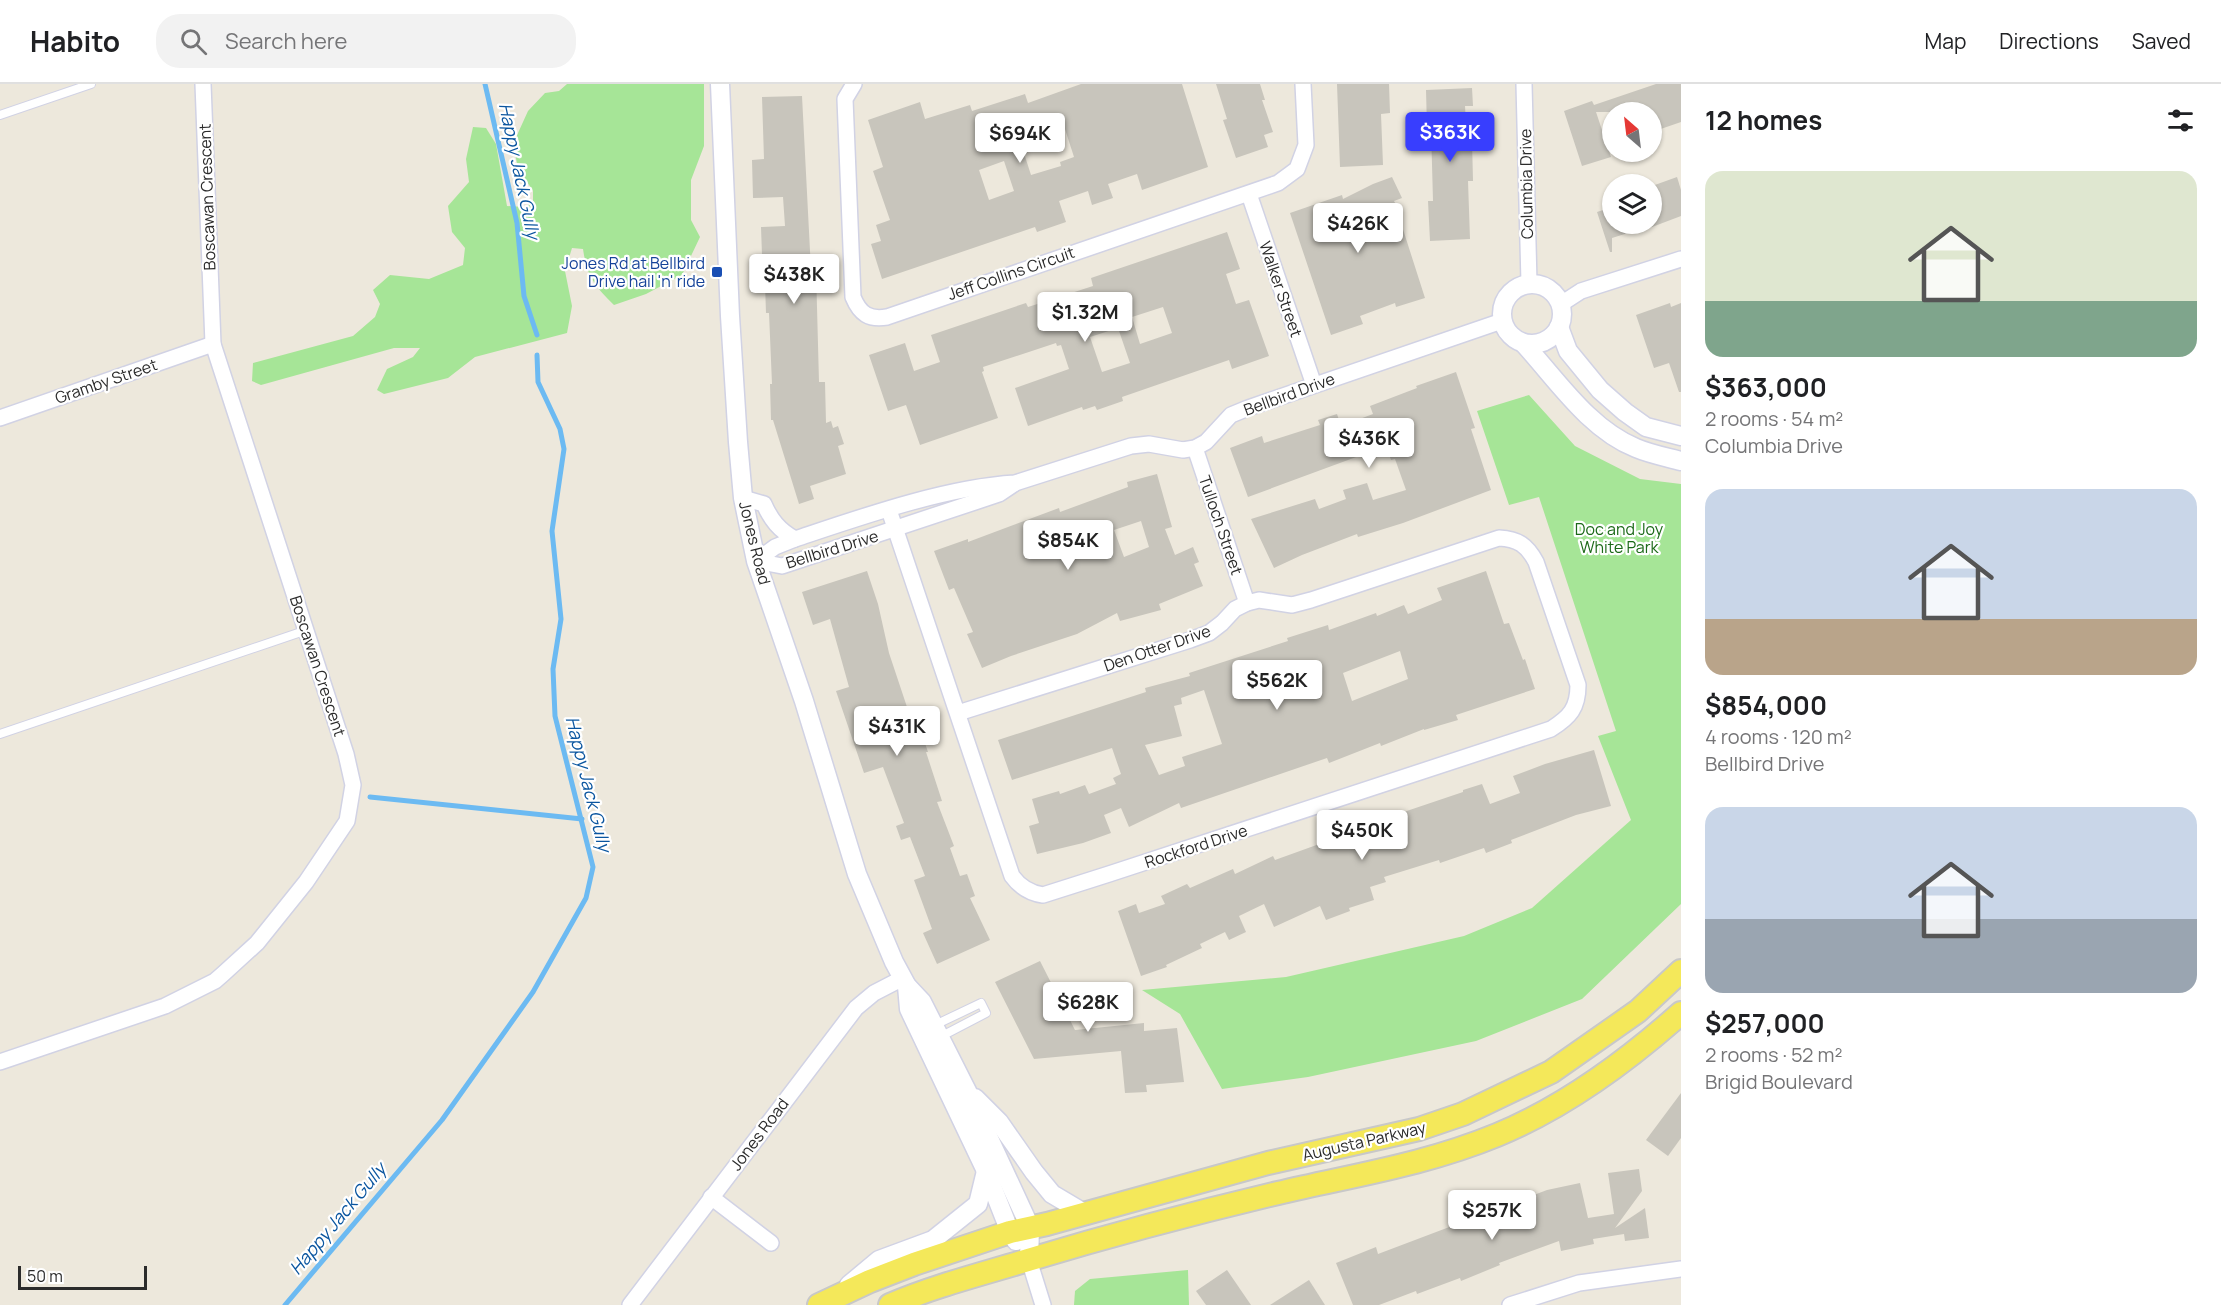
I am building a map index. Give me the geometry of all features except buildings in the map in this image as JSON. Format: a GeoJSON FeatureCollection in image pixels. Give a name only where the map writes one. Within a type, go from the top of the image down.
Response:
{"type":"FeatureCollection","features":[{"type":"Feature","properties":{"kind":"main road","name":"Augusta Parkway"},"geometry":{"type":"LineString","coordinates":[[1020,1230],[1268,1163],[1419,1129],[1463,1114],[1551,1072],[1638,1011],[1681,971]]}},
{"type":"Feature","properties":{"kind":"main road","name":"Augusta Parkway"},"geometry":{"type":"LineString","coordinates":[[1029,1260],[1280,1192],[1370,1174],[1437,1157],[1498,1135],[1556,1106],[1624,1061],[1681,1013]]}},
{"type":"Feature","properties":{"kind":"main road"},"geometry":{"type":"LineString","coordinates":[[827,1301],[914,1264],[1020,1230]]}},
{"type":"Feature","properties":{"kind":"main road"},"geometry":{"type":"LineString","coordinates":[[890,1305],[1029,1260]]}},
{"type":"Feature","properties":{"kind":"street","name":"Boscawan Crescent"},"geometry":{"type":"LineString","coordinates":[[0,1062],[165,1006],[215,981],[257,943],[306,882],[347,821],[352,785],[346,754],[213,345],[202,84]]}},
{"type":"Feature","properties":{"kind":"street","name":"Jones Road"},"geometry":{"type":"LineString","coordinates":[[720,84],[730,316],[743,498],[756,561],[795,672],[857,874],[878,928],[905,982],[922,1002],[931,1032],[987,1171],[1020,1230]]}},
{"type":"Feature","properties":{"kind":"street","name":"Jeff Collins Circuit"},"geometry":{"type":"LineString","coordinates":[[854,84],[845,99],[853,297],[866,316],[876,318],[887,317],[1278,183],[1298,169],[1306,145],[1303,84]]}},
{"type":"Feature","properties":{"kind":"street","name":"Columbia Drive"},"geometry":{"type":"LineString","coordinates":[[1524,84],[1529,283]]}},
{"type":"Feature","properties":{"kind":"street","name":"Walker Street"},"geometry":{"type":"LineString","coordinates":[[1249,194],[1314,385]]}},
{"type":"Feature","properties":{"kind":"street"},"geometry":{"type":"LineString","coordinates":[[1561,304],[1581,291],[1681,259]]}},
{"type":"Feature","properties":{"kind":"street"},"geometry":{"type":"LineString","coordinates":[[1524,344],[1532,345],[1548,340],[1559,327],[1561,304],[1556,295],[1539,284],[1529,283],[1519,286],[1504,300],[1501,310],[1502,321],[1509,335],[1524,344],[1582,409],[1606,430],[1635,448],[1681,461]]}},
{"type":"Feature","properties":{"kind":"street","name":"Bellbird Drive"},"geometry":{"type":"LineString","coordinates":[[756,561],[775,547],[795,539],[943,494],[996,484],[1015,483],[1131,446],[1149,444],[1183,450],[1195,448],[1206,442],[1231,415],[1502,321]]}},
{"type":"Feature","properties":{"kind":"street"},"geometry":{"type":"LineString","coordinates":[[1559,327],[1568,351],[1599,390],[1646,428],[1681,436]]}},
{"type":"Feature","properties":{"kind":"street","name":"Gramby Street"},"geometry":{"type":"LineString","coordinates":[[0,418],[213,345]]}},
{"type":"Feature","properties":{"kind":"street","name":"Tulloch Street"},"geometry":{"type":"LineString","coordinates":[[1195,448],[1247,603]]}},
{"type":"Feature","properties":{"kind":"street","name":"Bellbird Drive"},"geometry":{"type":"LineString","coordinates":[[756,561],[782,566],[999,494],[1015,483]]}},
{"type":"Feature","properties":{"kind":"street","name":"Bellbird Drive"},"geometry":{"type":"LineString","coordinates":[[743,498],[764,504],[772,521],[785,534],[795,539]]}},
{"type":"Feature","properties":{"kind":"street","name":"Rockford Drive"},"geometry":{"type":"LineString","coordinates":[[889,510],[1012,876],[1033,894],[1042,895],[1540,733],[1564,721],[1573,712],[1578,698],[1578,685],[1536,562],[1521,542],[1511,538],[1499,538],[1292,605],[1259,600],[1247,603]]}},
{"type":"Feature","properties":{"kind":"street","name":"Den Otter Drive"},"geometry":{"type":"LineString","coordinates":[[958,713],[1209,633],[1235,609],[1247,603]]}},
{"type":"Feature","properties":{"kind":"street","name":"Jones Road"},"geometry":{"type":"LineString","coordinates":[[630,1305],[856,1008],[874,993],[905,982]]}},
{"type":"Feature","properties":{"kind":"street","name":"Jones Road"},"geometry":{"type":"LineString","coordinates":[[931,1032],[967,1091],[1020,1230],[1029,1260]]}},
{"type":"Feature","properties":{"kind":"street"},"geometry":{"type":"LineString","coordinates":[[967,1091],[999,1122],[1034,1172],[1053,1194],[1084,1213]]}},
{"type":"Feature","properties":{"kind":"street"},"geometry":{"type":"LineString","coordinates":[[827,1301],[879,1260],[933,1240],[978,1204],[987,1171]]}},
{"type":"Feature","properties":{"kind":"street"},"geometry":{"type":"LineString","coordinates":[[711,1197],[771,1243]]}},
{"type":"Feature","properties":{"kind":"street"},"geometry":{"type":"LineString","coordinates":[[1029,1260],[1043,1305]]}},
{"type":"Feature","properties":{"kind":"street"},"geometry":{"type":"LineString","coordinates":[[1510,1305],[1551,1298],[1579,1283],[1681,1269]]}},
{"type":"Feature","properties":{"kind":"lane"},"geometry":{"type":"LineString","coordinates":[[0,115],[91,84]]}},
{"type":"Feature","properties":{"kind":"lane"},"geometry":{"type":"LineString","coordinates":[[0,734],[307,630]]}},
{"type":"Feature","properties":{"kind":"lane"},"geometry":{"type":"LineString","coordinates":[[981,1003],[986,1013],[931,1032],[981,1003]]}},
{"type":"Feature","properties":{"kind":"green space"},"geometry":{"type":"Polygon","coordinates":[[[567,84],[704,84],[704,146],[691,180],[691,220],[700,237],[682,275],[646,294],[614,305],[593,280],[583,249],[572,248],[565,271],[572,306],[567,333],[475,357],[448,378],[384,394],[377,390],[387,369],[413,357],[420,348],[394,348],[261,385],[252,381],[253,363],[353,336],[375,317],[380,304],[373,290],[390,275],[429,279],[463,265],[465,248],[452,232],[448,206],[469,182],[466,159],[473,127],[486,128],[496,144],[507,206],[525,207],[533,202],[533,191],[518,168],[513,144],[528,111],[545,93],[559,91],[567,84]]]}},
{"type":"Feature","properties":{"kind":"green space","name":"Doc and Joy White Park"},"geometry":{"type":"Polygon","coordinates":[[[1529,395],[1575,446],[1640,479],[1681,484],[1681,904],[1582,999],[1476,1041],[1308,1077],[1222,1089],[1180,1014],[1142,990],[1286,977],[1464,936],[1532,908],[1631,820],[1598,736],[1616,731],[1539,497],[1509,505],[1477,411],[1529,395]]]}},
{"type":"Feature","properties":{"kind":"green space"},"geometry":{"type":"Polygon","coordinates":[[[1188,1270],[1189,1305],[1074,1305],[1075,1291],[1090,1279],[1188,1270]]]}},
{"type":"Feature","properties":{"kind":"waterway","name":"Happy Jack Gully"},"geometry":{"type":"LineString","coordinates":[[485,84],[517,223],[524,296],[537,335]]}},
{"type":"Feature","properties":{"kind":"waterway","name":"Happy Jack Gully"},"geometry":{"type":"LineString","coordinates":[[285,1305],[442,1120],[533,992],[586,898],[593,867],[555,716],[553,669],[561,619],[552,531],[564,449],[560,429],[538,382],[537,355]]}},
{"type":"Feature","properties":{"kind":"waterway"},"geometry":{"type":"LineString","coordinates":[[370,797],[582,819]]}},
{"type":"Feature","properties":{"kind":"place","name":"Jones Rd at Bellbird Drive hail 'n' ride"},"geometry":{"type":"Point","coordinates":[717,272]}}]}
